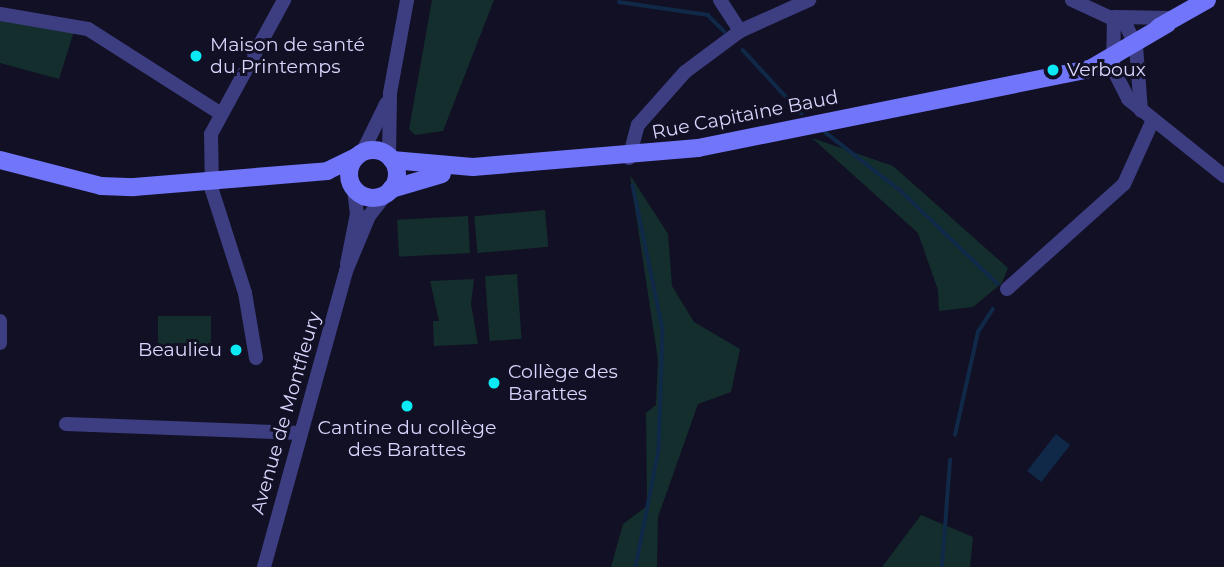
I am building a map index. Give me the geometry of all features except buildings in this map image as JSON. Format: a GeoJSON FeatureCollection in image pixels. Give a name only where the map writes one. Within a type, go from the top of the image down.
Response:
{"type":"FeatureCollection","features":[{"type":"Feature","properties":{"kind":"main road","name":"Rue Capitaine Baud"},"geometry":{"type":"LineString","coordinates":[[359,155],[473,167],[629,158],[1022,80],[1058,77],[1114,54],[1207,0]]}},
{"type":"Feature","properties":{"kind":"main road"},"geometry":{"type":"LineString","coordinates":[[0,160],[101,186],[211,182],[327,171],[359,155]]}},
{"type":"Feature","properties":{"kind":"main road"},"geometry":{"type":"LineString","coordinates":[[353,187],[359,155]]}},
{"type":"Feature","properties":{"kind":"main road"},"geometry":{"type":"LineString","coordinates":[[211,182],[353,187],[370,198],[389,191],[391,159]]}},
{"type":"Feature","properties":{"kind":"main road","name":"Rue Capitaine Baud"},"geometry":{"type":"LineString","coordinates":[[389,191],[473,167]]}},
{"type":"Feature","properties":{"kind":"street"},"geometry":{"type":"LineString","coordinates":[[256,358],[245,293],[211,182],[211,134],[220,113],[284,0]]}},
{"type":"Feature","properties":{"kind":"street"},"geometry":{"type":"LineString","coordinates":[[391,159],[390,93],[407,0]]}},
{"type":"Feature","properties":{"kind":"street"},"geometry":{"type":"LineString","coordinates":[[720,0],[743,29]]}},
{"type":"Feature","properties":{"kind":"street"},"geometry":{"type":"LineString","coordinates":[[629,158],[634,132],[665,92],[743,29],[809,0]]}},
{"type":"Feature","properties":{"kind":"street"},"geometry":{"type":"LineString","coordinates":[[1072,0],[1114,17],[1173,21]]}},
{"type":"Feature","properties":{"kind":"street"},"geometry":{"type":"LineString","coordinates":[[0,14],[88,29],[220,113]]}},
{"type":"Feature","properties":{"kind":"street"},"geometry":{"type":"LineString","coordinates":[[1007,289],[1124,184],[1147,117],[1135,42],[1114,17]]}},
{"type":"Feature","properties":{"kind":"street"},"geometry":{"type":"LineString","coordinates":[[1114,17],[1114,54],[1128,99],[1147,117],[1224,176]]}},
{"type":"Feature","properties":{"kind":"street"},"geometry":{"type":"LineString","coordinates":[[359,155],[390,93]]}},
{"type":"Feature","properties":{"kind":"street","name":"Avenue de Montfleury"},"geometry":{"type":"LineString","coordinates":[[346,271],[353,187]]}},
{"type":"Feature","properties":{"kind":"street","name":"Avenue de Montfleury"},"geometry":{"type":"LineString","coordinates":[[264,567],[346,271],[369,216],[389,191]]}},
{"type":"Feature","properties":{"kind":"street"},"geometry":{"type":"LineString","coordinates":[[0,321],[0,343]]}},
{"type":"Feature","properties":{"kind":"street"},"geometry":{"type":"LineString","coordinates":[[66,424],[300,433]]}},
{"type":"Feature","properties":{"kind":"green space"},"geometry":{"type":"Polygon","coordinates":[[[432,0],[494,0],[443,131],[415,135],[409,129],[432,0]]]}},
{"type":"Feature","properties":{"kind":"green space"},"geometry":{"type":"Polygon","coordinates":[[[0,20],[75,28],[59,79],[0,63],[0,20]]]}},
{"type":"Feature","properties":{"kind":"green space"},"geometry":{"type":"Polygon","coordinates":[[[812,138],[893,166],[1008,268],[1002,283],[973,307],[939,311],[938,290],[918,233],[812,138]]]}},
{"type":"Feature","properties":{"kind":"green space"},"geometry":{"type":"Polygon","coordinates":[[[630,175],[668,234],[672,286],[694,322],[740,349],[731,392],[698,404],[658,517],[657,567],[611,567],[623,524],[647,506],[646,413],[656,405],[658,360],[630,175]]]}},
{"type":"Feature","properties":{"kind":"green space"},"geometry":{"type":"Polygon","coordinates":[[[545,210],[548,247],[477,253],[474,216],[545,210]]]}},
{"type":"Feature","properties":{"kind":"green space"},"geometry":{"type":"Polygon","coordinates":[[[468,216],[470,253],[399,257],[397,220],[468,216]]]}},
{"type":"Feature","properties":{"kind":"green space"},"geometry":{"type":"Polygon","coordinates":[[[517,274],[522,339],[490,341],[485,276],[517,274]]]}},
{"type":"Feature","properties":{"kind":"green space"},"geometry":{"type":"Polygon","coordinates":[[[474,279],[471,304],[478,344],[434,346],[433,321],[439,321],[430,281],[474,279]]]}},
{"type":"Feature","properties":{"kind":"green space"},"geometry":{"type":"Polygon","coordinates":[[[158,316],[211,316],[211,347],[158,347],[158,316]]]}},
{"type":"Feature","properties":{"kind":"green space"},"geometry":{"type":"Polygon","coordinates":[[[921,515],[973,537],[970,567],[882,567],[921,515]]]}},
{"type":"Feature","properties":{"kind":"water"},"geometry":{"type":"Polygon","coordinates":[[[1056,434],[1070,445],[1041,482],[1027,471],[1056,434]]]}},
{"type":"Feature","properties":{"kind":"waterway"},"geometry":{"type":"LineString","coordinates":[[619,2],[708,15],[724,31]]}},
{"type":"Feature","properties":{"kind":"waterway"},"geometry":{"type":"LineString","coordinates":[[743,50],[801,113]]}},
{"type":"Feature","properties":{"kind":"waterway"},"geometry":{"type":"LineString","coordinates":[[825,132],[901,191],[998,284]]}},
{"type":"Feature","properties":{"kind":"waterway"},"geometry":{"type":"LineString","coordinates":[[633,185],[663,330],[659,450],[636,567]]}},
{"type":"Feature","properties":{"kind":"waterway"},"geometry":{"type":"LineString","coordinates":[[955,435],[978,332],[993,309]]}},
{"type":"Feature","properties":{"kind":"waterway"},"geometry":{"type":"LineString","coordinates":[[942,567],[950,460]]}},
{"type":"Feature","properties":{"kind":"place","name":"Maison de santé du Printemps"},"geometry":{"type":"Point","coordinates":[196,56]}},
{"type":"Feature","properties":{"kind":"place","name":"Verboux"},"geometry":{"type":"Point","coordinates":[1053,70]}},
{"type":"Feature","properties":{"kind":"place","name":"Beaulieu"},"geometry":{"type":"Point","coordinates":[236,350]}},
{"type":"Feature","properties":{"kind":"place","name":"Collège des Barattes"},"geometry":{"type":"Point","coordinates":[494,383]}},
{"type":"Feature","properties":{"kind":"place","name":"Cantine du collège des Barattes"},"geometry":{"type":"Point","coordinates":[407,406]}}]}
